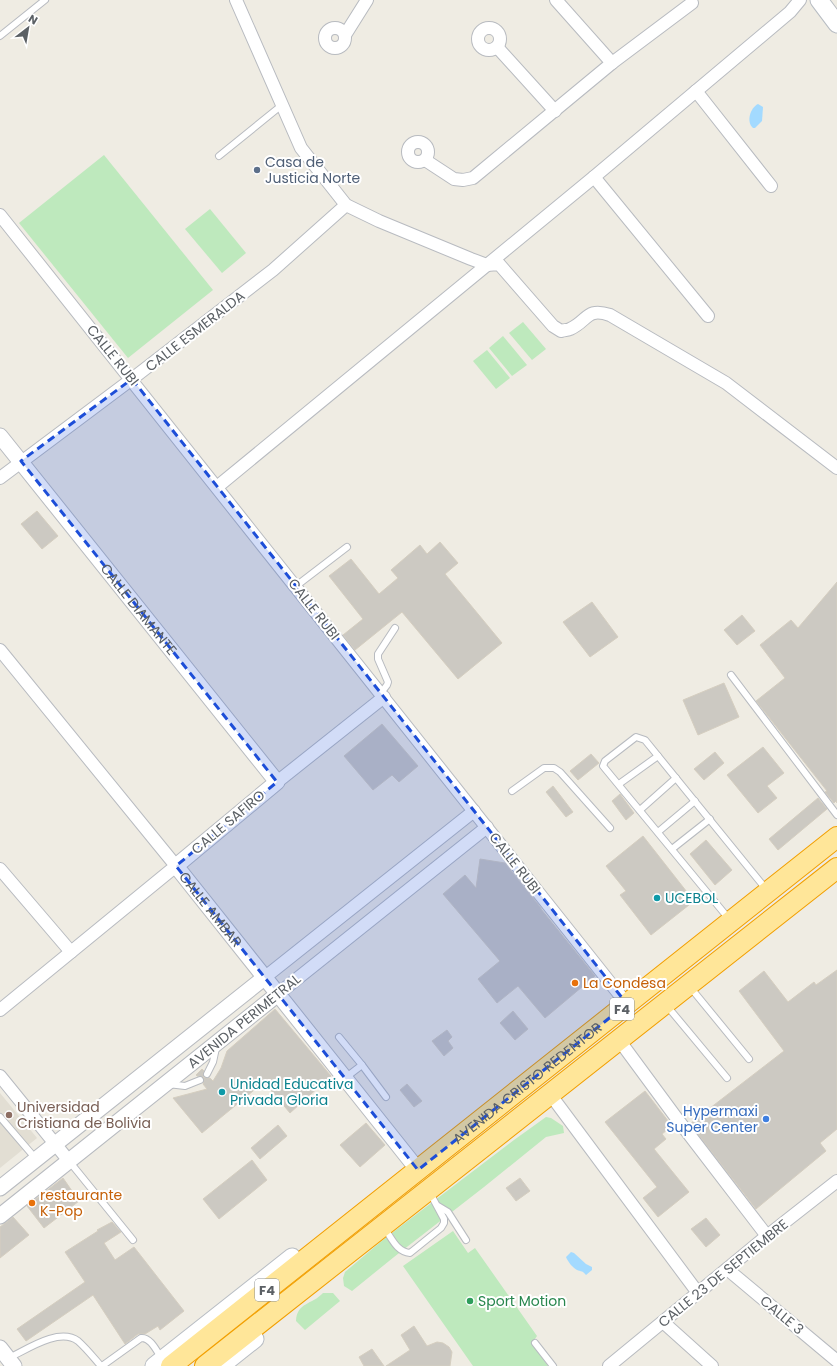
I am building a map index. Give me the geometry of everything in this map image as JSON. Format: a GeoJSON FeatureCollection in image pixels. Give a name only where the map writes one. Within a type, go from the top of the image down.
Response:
{"type":"FeatureCollection","features":[{"type":"Feature","properties":{"kind":"highway","name":"AVENIDA CRISTO REDENTOR"},"geometry":{"type":"LineString","coordinates":[[163,1364],[412,1175],[837,837]]}},
{"type":"Feature","properties":{"kind":"highway","name":"AVENIDA CRISTO REDENTOR"},"geometry":{"type":"LineString","coordinates":[[205,1366],[429,1197],[550,1094],[837,868]]}},
{"type":"Feature","properties":{"kind":"main road"},"geometry":{"type":"LineString","coordinates":[[819,0],[837,24]]}},
{"type":"Feature","properties":{"kind":"main road","name":"AVENIDA CRISTO REDENTOR"},"geometry":{"type":"LineString","coordinates":[[163,1364],[369,1196],[412,1175]]}},
{"type":"Feature","properties":{"kind":"main road","name":"AVENIDA CRISTO REDENTOR"},"geometry":{"type":"LineString","coordinates":[[221,1366],[382,1231]]}},
{"type":"Feature","properties":{"kind":"street"},"geometry":{"type":"LineString","coordinates":[[236,0],[301,148],[346,206],[487,265],[499,264],[553,326],[561,331],[571,329],[590,315],[600,312],[610,315],[726,383],[837,468]]}},
{"type":"Feature","properties":{"kind":"street"},"geometry":{"type":"LineString","coordinates":[[345,35],[367,0]]}},
{"type":"Feature","properties":{"kind":"street"},"geometry":{"type":"LineString","coordinates":[[556,0],[612,63]]}},
{"type":"Feature","properties":{"kind":"street"},"geometry":{"type":"LineString","coordinates":[[217,487],[594,177],[790,12],[800,0]]}},
{"type":"Feature","properties":{"kind":"street"},"geometry":{"type":"LineString","coordinates":[[424,160],[454,179],[463,180],[474,178],[612,63],[695,1]]}},
{"type":"Feature","properties":{"kind":"street"},"geometry":{"type":"LineString","coordinates":[[497,47],[555,111]]}},
{"type":"Feature","properties":{"kind":"street"},"geometry":{"type":"LineString","coordinates":[[696,90],[772,186]]}},
{"type":"Feature","properties":{"kind":"street"},"geometry":{"type":"LineString","coordinates":[[594,177],[708,316]]}},
{"type":"Feature","properties":{"kind":"street","name":"CALLE ESMERALDA"},"geometry":{"type":"LineString","coordinates":[[0,478],[132,379],[273,270],[346,206]]}},
{"type":"Feature","properties":{"kind":"street","name":"CALLE RUBI"},"geometry":{"type":"LineString","coordinates":[[0,215],[132,379],[627,1004]]}},
{"type":"Feature","properties":{"kind":"street","name":"CALLE DIAMANTE"},"geometry":{"type":"LineString","coordinates":[[0,436],[277,782]]}},
{"type":"Feature","properties":{"kind":"street","name":"CALLE AMBAR"},"geometry":{"type":"LineString","coordinates":[[0,650],[176,866],[345,1078],[412,1175]]}},
{"type":"Feature","properties":{"kind":"street","name":"CALLE SAFIRO"},"geometry":{"type":"LineString","coordinates":[[0,1010],[382,695]]}},
{"type":"Feature","properties":{"kind":"street","name":"AVENIDA PERIMETRAL"},"geometry":{"type":"LineString","coordinates":[[0,1188],[474,811]]}},
{"type":"Feature","properties":{"kind":"street","name":"AVENIDA PERIMETRAL"},"geometry":{"type":"LineString","coordinates":[[0,1216],[487,827]]}},
{"type":"Feature","properties":{"kind":"street"},"geometry":{"type":"LineString","coordinates":[[0,869],[70,952]]}},
{"type":"Feature","properties":{"kind":"street"},"geometry":{"type":"LineString","coordinates":[[619,1040],[767,1236]]}},
{"type":"Feature","properties":{"kind":"street"},"geometry":{"type":"LineString","coordinates":[[0,1076],[69,1161]]}},
{"type":"Feature","properties":{"kind":"street"},"geometry":{"type":"LineString","coordinates":[[550,1094],[698,1293]]}},
{"type":"Feature","properties":{"kind":"street","name":"CALLE 23 DE SEPTIEMBRE"},"geometry":{"type":"LineString","coordinates":[[609,1366],[767,1236],[837,1181]]}},
{"type":"Feature","properties":{"kind":"street","name":"CALLE 3"},"geometry":{"type":"LineString","coordinates":[[727,1269],[837,1361]]}},
{"type":"Feature","properties":{"kind":"street"},"geometry":{"type":"LineString","coordinates":[[663,1322],[712,1366]]}},
{"type":"Feature","properties":{"kind":"lane"},"geometry":{"type":"LineString","coordinates":[[0,36],[45,0]]}},
{"type":"Feature","properties":{"kind":"lane"},"geometry":{"type":"LineString","coordinates":[[219,156],[282,105]]}},
{"type":"Feature","properties":{"kind":"lane"},"geometry":{"type":"LineString","coordinates":[[296,586],[347,547]]}},
{"type":"Feature","properties":{"kind":"lane"},"geometry":{"type":"LineString","coordinates":[[382,695],[388,682],[378,659],[378,654],[395,628]]}},
{"type":"Feature","properties":{"kind":"lane"},"geometry":{"type":"LineString","coordinates":[[731,675],[837,815]]}},
{"type":"Feature","properties":{"kind":"lane"},"geometry":{"type":"LineString","coordinates":[[731,921],[604,766],[604,761],[636,737],[645,740],[768,892]]}},
{"type":"Feature","properties":{"kind":"lane"},"geometry":{"type":"LineString","coordinates":[[619,784],[658,756]]}},
{"type":"Feature","properties":{"kind":"lane"},"geometry":{"type":"LineString","coordinates":[[512,791],[544,768],[554,768],[560,772],[610,828]]}},
{"type":"Feature","properties":{"kind":"lane"},"geometry":{"type":"LineString","coordinates":[[640,810],[676,778]]}},
{"type":"Feature","properties":{"kind":"lane"},"geometry":{"type":"LineString","coordinates":[[658,832],[695,801]]}},
{"type":"Feature","properties":{"kind":"lane"},"geometry":{"type":"LineString","coordinates":[[672,849],[710,819]]}},
{"type":"Feature","properties":{"kind":"lane"},"geometry":{"type":"LineString","coordinates":[[688,985],[749,1059]]}},
{"type":"Feature","properties":{"kind":"lane"},"geometry":{"type":"LineString","coordinates":[[665,1003],[727,1078]]}},
{"type":"Feature","properties":{"kind":"lane"},"geometry":{"type":"LineString","coordinates":[[339,1037],[386,1097]]}},
{"type":"Feature","properties":{"kind":"lane"},"geometry":{"type":"LineString","coordinates":[[207,1074],[213,1062],[217,1042]]}},
{"type":"Feature","properties":{"kind":"lane"},"geometry":{"type":"LineString","coordinates":[[345,1078],[362,1065]]}},
{"type":"Feature","properties":{"kind":"lane"},"geometry":{"type":"LineString","coordinates":[[165,1084],[185,1086],[200,1080]]}},
{"type":"Feature","properties":{"kind":"lane"},"geometry":{"type":"LineString","coordinates":[[0,1117],[36,1159]]}},
{"type":"Feature","properties":{"kind":"lane"},"geometry":{"type":"LineString","coordinates":[[69,1161],[134,1240]]}},
{"type":"Feature","properties":{"kind":"lane"},"geometry":{"type":"LineString","coordinates":[[382,1231],[400,1250],[410,1253],[444,1224],[444,1219],[429,1197]]}},
{"type":"Feature","properties":{"kind":"lane"},"geometry":{"type":"LineString","coordinates":[[429,1197],[448,1212],[466,1240]]}},
{"type":"Feature","properties":{"kind":"lane"},"geometry":{"type":"LineString","coordinates":[[7,1357],[47,1339],[68,1338],[77,1340],[101,1366],[144,1337],[149,1340],[163,1364]]}},
{"type":"Feature","properties":{"kind":"lane"},"geometry":{"type":"LineString","coordinates":[[535,1343],[553,1366]]}},
{"type":"Feature","properties":{"kind":"highlighted area"},"geometry":{"type":"Polygon","coordinates":[[[132,379],[627,1004],[418,1170],[176,866],[277,782],[21,461],[132,379]]]}},
{"type":"Feature","properties":{"kind":"shaded area","name":"Universidad Cristiana de Bolivia"},"geometry":{"type":"Polygon","coordinates":[[[0,1093],[37,1138],[0,1168],[0,1093]]]}},
{"type":"Feature","properties":{"kind":"green space"},"geometry":{"type":"Polygon","coordinates":[[[104,155],[213,290],[128,358],[19,223],[104,155]]]}},
{"type":"Feature","properties":{"kind":"green space"},"geometry":{"type":"Polygon","coordinates":[[[210,209],[246,253],[222,273],[185,229],[210,209]]]}},
{"type":"Feature","properties":{"kind":"green space"},"geometry":{"type":"Polygon","coordinates":[[[523,322],[546,349],[532,360],[509,333],[523,322]]]}},
{"type":"Feature","properties":{"kind":"green space"},"geometry":{"type":"Polygon","coordinates":[[[503,336],[527,365],[512,376],[489,348],[503,336]]]}},
{"type":"Feature","properties":{"kind":"green space"},"geometry":{"type":"Polygon","coordinates":[[[487,350],[510,378],[496,389],[473,361],[487,350]]]}},
{"type":"Feature","properties":{"kind":"green space"},"geometry":{"type":"Polygon","coordinates":[[[546,1117],[551,1118],[563,1126],[564,1133],[546,1137],[352,1291],[344,1286],[343,1278],[345,1272],[384,1239],[546,1117]]]}},
{"type":"Feature","properties":{"kind":"green space","name":"Sport Motion"},"geometry":{"type":"Polygon","coordinates":[[[453,1231],[468,1253],[475,1248],[537,1336],[532,1343],[548,1366],[473,1366],[403,1266],[453,1231]]]}},
{"type":"Feature","properties":{"kind":"green space"},"geometry":{"type":"Polygon","coordinates":[[[323,1293],[333,1293],[340,1301],[305,1330],[296,1321],[299,1310],[323,1293]]]}},
{"type":"Feature","properties":{"kind":"water"},"geometry":{"type":"Polygon","coordinates":[[[758,104],[763,107],[762,121],[755,128],[753,128],[749,119],[751,112],[758,104]]]}},
{"type":"Feature","properties":{"kind":"water"},"geometry":{"type":"Polygon","coordinates":[[[571,1252],[592,1267],[592,1270],[586,1275],[574,1268],[566,1257],[571,1252]]]}},
{"type":"Feature","properties":{"kind":"building"},"geometry":{"type":"Polygon","coordinates":[[[37,511],[58,536],[42,549],[21,524],[37,511]]]}},
{"type":"Feature","properties":{"kind":"building"},"geometry":{"type":"Polygon","coordinates":[[[440,542],[458,563],[445,574],[502,643],[458,679],[402,612],[355,650],[343,635],[363,619],[329,576],[351,559],[379,594],[398,578],[391,570],[420,545],[427,554],[440,542]]]}},
{"type":"Feature","properties":{"kind":"building"},"geometry":{"type":"Polygon","coordinates":[[[837,582],[837,803],[836,801],[834,803],[825,792],[827,791],[756,701],[785,678],[760,645],[791,620],[798,628],[837,582]]]}},
{"type":"Feature","properties":{"kind":"building"},"geometry":{"type":"Polygon","coordinates":[[[592,602],[618,637],[590,657],[563,622],[592,602]]]}},
{"type":"Feature","properties":{"kind":"building"},"geometry":{"type":"Polygon","coordinates":[[[742,615],[755,631],[737,645],[724,630],[742,615]]]}},
{"type":"Feature","properties":{"kind":"building"},"geometry":{"type":"Polygon","coordinates":[[[724,683],[739,717],[698,735],[683,700],[724,683]]]}},
{"type":"Feature","properties":{"kind":"building"},"geometry":{"type":"Polygon","coordinates":[[[382,724],[418,766],[399,782],[392,775],[373,790],[344,756],[382,724]]]}},
{"type":"Feature","properties":{"kind":"building"},"geometry":{"type":"Polygon","coordinates":[[[763,747],[784,773],[767,786],[777,798],[758,813],[727,775],[763,747]]]}},
{"type":"Feature","properties":{"kind":"building"},"geometry":{"type":"Polygon","coordinates":[[[715,752],[724,763],[704,780],[694,769],[715,752]]]}},
{"type":"Feature","properties":{"kind":"building"},"geometry":{"type":"Polygon","coordinates":[[[591,754],[599,763],[578,780],[570,771],[591,754]]]}},
{"type":"Feature","properties":{"kind":"building"},"geometry":{"type":"Polygon","coordinates":[[[553,786],[573,812],[566,817],[546,792],[553,786]]]}},
{"type":"Feature","properties":{"kind":"building"},"geometry":{"type":"Polygon","coordinates":[[[620,794],[634,813],[626,820],[612,801],[620,794]]]}},
{"type":"Feature","properties":{"kind":"building"},"geometry":{"type":"Polygon","coordinates":[[[818,798],[827,809],[778,850],[769,839],[818,798]]]}},
{"type":"Feature","properties":{"kind":"building","name":"UCEBOL"},"geometry":{"type":"Polygon","coordinates":[[[643,836],[694,901],[651,935],[620,895],[626,891],[606,866],[643,836]]]}},
{"type":"Feature","properties":{"kind":"building"},"geometry":{"type":"Polygon","coordinates":[[[706,840],[732,870],[715,885],[690,854],[706,840]]]}},
{"type":"Feature","properties":{"kind":"building"},"geometry":{"type":"Polygon","coordinates":[[[480,859],[505,863],[595,976],[545,1018],[518,986],[497,1003],[478,979],[500,961],[443,894],[465,875],[476,888],[480,859]]]}},
{"type":"Feature","properties":{"kind":"building","name":"Hypermaxi Super Center"},"geometry":{"type":"Polygon","coordinates":[[[837,970],[837,1129],[820,1143],[826,1151],[756,1209],[690,1124],[784,1051],[739,991],[764,971],[788,1002],[814,982],[816,985],[837,970]]]}},
{"type":"Feature","properties":{"kind":"building"},"geometry":{"type":"Polygon","coordinates":[[[275,1009],[331,1076],[290,1113],[264,1082],[202,1133],[173,1098],[207,1089],[203,1084],[203,1077],[196,1075],[202,1069],[204,1071],[204,1077],[210,1078],[213,1081],[221,1068],[227,1051],[275,1009]]]}},
{"type":"Feature","properties":{"kind":"building"},"geometry":{"type":"Polygon","coordinates":[[[513,1011],[528,1029],[515,1040],[500,1023],[513,1011]]]}},
{"type":"Feature","properties":{"kind":"building"},"geometry":{"type":"Polygon","coordinates":[[[447,1030],[452,1037],[448,1041],[453,1048],[444,1056],[432,1041],[447,1030]]]}},
{"type":"Feature","properties":{"kind":"building"},"geometry":{"type":"Polygon","coordinates":[[[407,1084],[422,1101],[414,1107],[400,1090],[407,1084]]]}},
{"type":"Feature","properties":{"kind":"building"},"geometry":{"type":"Polygon","coordinates":[[[645,1091],[672,1126],[662,1134],[666,1139],[654,1149],[689,1192],[658,1217],[643,1198],[657,1187],[605,1122],[645,1091]]]}},
{"type":"Feature","properties":{"kind":"building"},"geometry":{"type":"Polygon","coordinates":[[[366,1123],[385,1145],[360,1167],[340,1145],[366,1123]]]}},
{"type":"Feature","properties":{"kind":"building"},"geometry":{"type":"Polygon","coordinates":[[[278,1125],[287,1136],[260,1159],[251,1148],[278,1125]]]}},
{"type":"Feature","properties":{"kind":"building"},"geometry":{"type":"Polygon","coordinates":[[[252,1160],[267,1180],[219,1219],[203,1199],[252,1160]]]}},
{"type":"Feature","properties":{"kind":"building"},"geometry":{"type":"Polygon","coordinates":[[[63,1178],[79,1201],[44,1228],[27,1206],[63,1178]]]}},
{"type":"Feature","properties":{"kind":"building"},"geometry":{"type":"Polygon","coordinates":[[[520,1178],[530,1191],[516,1201],[506,1188],[520,1178]]]}},
{"type":"Feature","properties":{"kind":"building"},"geometry":{"type":"Polygon","coordinates":[[[13,1217],[29,1235],[0,1258],[0,1227],[13,1217]]]}},
{"type":"Feature","properties":{"kind":"building"},"geometry":{"type":"Polygon","coordinates":[[[706,1218],[720,1235],[706,1247],[691,1229],[706,1218]]]}},
{"type":"Feature","properties":{"kind":"building"},"geometry":{"type":"Polygon","coordinates":[[[112,1222],[121,1232],[104,1243],[115,1260],[134,1247],[184,1311],[160,1330],[158,1326],[145,1334],[138,1334],[125,1344],[93,1295],[26,1341],[17,1329],[85,1282],[65,1252],[98,1231],[97,1230],[112,1222]]]}},
{"type":"Feature","properties":{"kind":"building"},"geometry":{"type":"Polygon","coordinates":[[[414,1326],[427,1346],[437,1342],[443,1343],[449,1347],[452,1352],[450,1366],[386,1366],[410,1350],[401,1335],[414,1326]]]}},
{"type":"Feature","properties":{"kind":"building"},"geometry":{"type":"Polygon","coordinates":[[[372,1349],[384,1366],[364,1366],[359,1357],[372,1349]]]}},
{"type":"Feature","properties":{"kind":"place","name":"Casa de Justicia Norte"},"geometry":{"type":"Point","coordinates":[257,170]}},
{"type":"Feature","properties":{"kind":"place","name":"UCEBOL"},"geometry":{"type":"Point","coordinates":[657,898]}},
{"type":"Feature","properties":{"kind":"place","name":"La Condesa"},"geometry":{"type":"Point","coordinates":[575,983]}},
{"type":"Feature","properties":{"kind":"place","name":"Unidad Educativa Privada Gloria"},"geometry":{"type":"Point","coordinates":[222,1092]}},
{"type":"Feature","properties":{"kind":"place","name":"Universidad Cristiana de Bolivia"},"geometry":{"type":"Point","coordinates":[9,1115]}},
{"type":"Feature","properties":{"kind":"place","name":"Hypermaxi Super Center"},"geometry":{"type":"Point","coordinates":[766,1119]}},
{"type":"Feature","properties":{"kind":"place","name":"restaurante K-Pop"},"geometry":{"type":"Point","coordinates":[32,1203]}},
{"type":"Feature","properties":{"kind":"place","name":"Sport Motion"},"geometry":{"type":"Point","coordinates":[470,1301]}}]}
